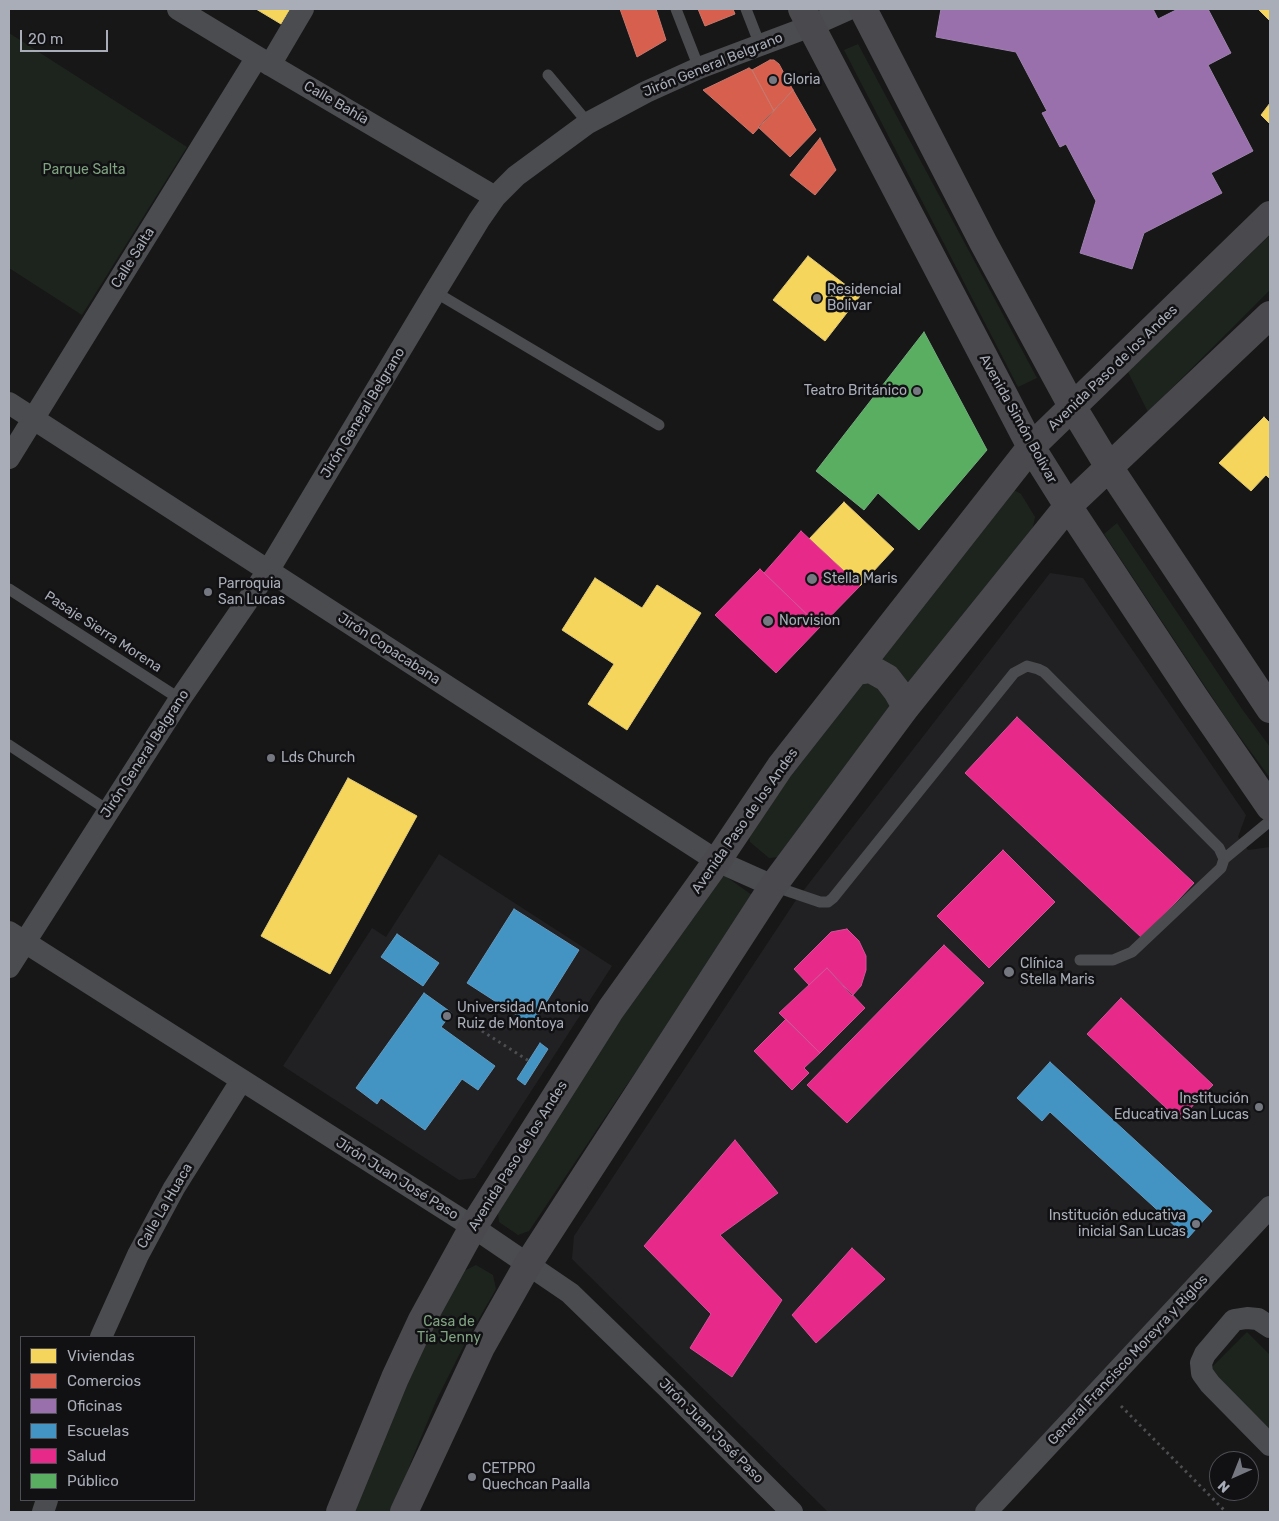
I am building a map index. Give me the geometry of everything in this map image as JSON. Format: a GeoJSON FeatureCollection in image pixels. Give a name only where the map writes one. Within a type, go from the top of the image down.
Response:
{"type":"FeatureCollection","features":[{"type":"Feature","properties":{"kind":"street","name":"Calle Bahía"},"geometry":{"type":"LineString","coordinates":[[178,9],[495,197]]}},
{"type":"Feature","properties":{"kind":"street","name":"Calle Salta"},"geometry":{"type":"LineString","coordinates":[[9,458],[263,61],[303,9]]}},
{"type":"Feature","properties":{"kind":"street","name":"Jirón General Belgrano"},"geometry":{"type":"LineString","coordinates":[[9,967],[17,938],[109,810],[180,699],[268,571],[435,292],[495,197],[516,176],[588,123],[646,92],[699,68],[760,45],[806,17],[849,9]]}},
{"type":"Feature","properties":{"kind":"street"},"geometry":{"type":"LineString","coordinates":[[863,9],[983,242],[1072,406],[1109,467],[1266,694]]}},
{"type":"Feature","properties":{"kind":"street","name":"Avenida Simón Bolivar"},"geometry":{"type":"LineString","coordinates":[[806,17],[1031,447],[1195,698],[1270,807]]}},
{"type":"Feature","properties":{"kind":"street","name":"Avenida Paso de los Andes"},"geometry":{"type":"LineString","coordinates":[[340,1512],[394,1378],[422,1320],[473,1227],[611,1010],[717,861],[780,767],[1031,447],[1270,215]]}},
{"type":"Feature","properties":{"kind":"street"},"geometry":{"type":"LineString","coordinates":[[404,1512],[481,1347],[528,1264],[773,886],[906,706],[1068,506],[1270,315]]}},
{"type":"Feature","properties":{"kind":"street","name":"Jirón Copacabana"},"geometry":{"type":"LineString","coordinates":[[9,403],[717,861],[773,886]]}},
{"type":"Feature","properties":{"kind":"street"},"geometry":{"type":"LineString","coordinates":[[857,671],[871,669],[888,678],[906,706]]}},
{"type":"Feature","properties":{"kind":"street","name":"Jirón Juan José Paso"},"geometry":{"type":"LineString","coordinates":[[17,938],[473,1227],[570,1293],[792,1512]]}},
{"type":"Feature","properties":{"kind":"street","name":"Calle La Huaca"},"geometry":{"type":"LineString","coordinates":[[101,1336],[138,1255],[174,1188],[241,1081]]}},
{"type":"Feature","properties":{"kind":"street","name":"General Francisco Moreyra y Riglos"},"geometry":{"type":"LineString","coordinates":[[986,1512],[1270,1207]]}},
{"type":"Feature","properties":{"kind":"street"},"geometry":{"type":"LineString","coordinates":[[1270,1327],[1258,1319],[1234,1320],[1205,1354],[1201,1363],[1202,1373],[1210,1384],[1270,1445]]}},
{"type":"Feature","properties":{"kind":"lane"},"geometry":{"type":"LineString","coordinates":[[676,9],[699,68]]}},
{"type":"Feature","properties":{"kind":"lane"},"geometry":{"type":"LineString","coordinates":[[746,9],[760,45]]}},
{"type":"Feature","properties":{"kind":"lane"},"geometry":{"type":"LineString","coordinates":[[548,75],[588,123]]}},
{"type":"Feature","properties":{"kind":"lane"},"geometry":{"type":"LineString","coordinates":[[435,292],[660,425]]}},
{"type":"Feature","properties":{"kind":"lane","name":"Pasaje Sierra Morena"},"geometry":{"type":"LineString","coordinates":[[9,589],[180,699]]}},
{"type":"Feature","properties":{"kind":"lane"},"geometry":{"type":"LineString","coordinates":[[773,886],[820,902],[828,902],[833,898],[1014,673],[1027,666],[1044,672],[1218,848],[1224,860]]}},
{"type":"Feature","properties":{"kind":"lane"},"geometry":{"type":"LineString","coordinates":[[9,745],[109,810]]}},
{"type":"Feature","properties":{"kind":"lane"},"geometry":{"type":"LineString","coordinates":[[1080,960],[1113,960],[1132,952],[1222,868],[1224,860],[1270,821]]}},
{"type":"Feature","properties":{"kind":"path"},"geometry":{"type":"LineString","coordinates":[[460,1017],[529,1061]]}},
{"type":"Feature","properties":{"kind":"path"},"geometry":{"type":"LineString","coordinates":[[1102,1388],[1226,1512]]}},
{"type":"Feature","properties":{"kind":"shaded area","name":"Clínica Stella Maris"},"geometry":{"type":"Polygon","coordinates":[[[1050,573],[1083,578],[1246,815],[1238,837],[1248,850],[1270,847],[1270,1207],[985,1512],[828,1512],[572,1259],[574,1236],[796,900],[1050,573]]]}},
{"type":"Feature","properties":{"kind":"shaded area","name":"Universidad Antonio Ruiz de Montoya"},"geometry":{"type":"Polygon","coordinates":[[[439,854],[612,966],[475,1178],[459,1180],[283,1066],[372,928],[386,937],[439,854]]]}},
{"type":"Feature","properties":{"kind":"green space","name":"Parque Salta"},"geometry":{"type":"Polygon","coordinates":[[[9,33],[187,147],[82,315],[9,268],[9,33]]]}},
{"type":"Feature","properties":{"kind":"green space"},"geometry":{"type":"Polygon","coordinates":[[[858,44],[1037,378],[1018,387],[844,50],[858,44]]]}},
{"type":"Feature","properties":{"kind":"green space"},"geometry":{"type":"Polygon","coordinates":[[[1270,235],[1270,290],[1148,412],[1128,372],[1270,235]]]}},
{"type":"Feature","properties":{"kind":"green space"},"geometry":{"type":"Polygon","coordinates":[[[1012,489],[1021,494],[1035,517],[1032,532],[779,857],[769,858],[750,842],[749,834],[795,766],[1012,489]]]}},
{"type":"Feature","properties":{"kind":"green space"},"geometry":{"type":"Polygon","coordinates":[[[1117,523],[1242,709],[1270,747],[1270,778],[1228,721],[1104,534],[1117,523]]]}},
{"type":"Feature","properties":{"kind":"green space"},"geometry":{"type":"Polygon","coordinates":[[[725,876],[752,895],[753,906],[626,1086],[529,1231],[518,1235],[499,1222],[498,1213],[590,1065],[713,880],[725,876]]]}},
{"type":"Feature","properties":{"kind":"green space","name":"Casa de Tia Jenny"},"geometry":{"type":"Polygon","coordinates":[[[476,1265],[493,1275],[496,1289],[466,1341],[437,1399],[412,1459],[393,1512],[351,1512],[404,1380],[462,1272],[476,1265]]]}},
{"type":"Feature","properties":{"kind":"green space"},"geometry":{"type":"Polygon","coordinates":[[[1247,1332],[1270,1355],[1270,1430],[1210,1369],[1247,1332]]]}},
{"type":"Feature","properties":{"kind":"building: Viviendas"},"geometry":{"type":"Polygon","coordinates":[[[256,9],[290,9],[281,24],[256,9]]]}},
{"type":"Feature","properties":{"kind":"building: Viviendas"},"geometry":{"type":"Polygon","coordinates":[[[1258,9],[1270,9],[1270,21],[1258,9]]]}},
{"type":"Feature","properties":{"kind":"building: Viviendas"},"geometry":{"type":"Polygon","coordinates":[[[1270,103],[1270,124],[1261,115],[1270,103]]]}},
{"type":"Feature","properties":{"kind":"building: Viviendas","name":"Residencial Bolivar"},"geometry":{"type":"Polygon","coordinates":[[[808,256],[860,296],[825,341],[773,300],[808,256]]]}},
{"type":"Feature","properties":{"kind":"building: Viviendas"},"geometry":{"type":"Polygon","coordinates":[[[1264,417],[1270,423],[1270,479],[1266,475],[1251,491],[1219,463],[1264,417]]]}},
{"type":"Feature","properties":{"kind":"building: Viviendas"},"geometry":{"type":"Polygon","coordinates":[[[844,502],[894,549],[860,586],[809,539],[844,502]]]}},
{"type":"Feature","properties":{"kind":"building: Viviendas"},"geometry":{"type":"Polygon","coordinates":[[[595,578],[642,608],[657,585],[701,613],[627,730],[588,704],[614,664],[562,630],[595,578]]]}},
{"type":"Feature","properties":{"kind":"building: Viviendas"},"geometry":{"type":"Polygon","coordinates":[[[348,778],[417,816],[330,974],[261,936],[348,778]]]}},
{"type":"Feature","properties":{"kind":"building: Comercios"},"geometry":{"type":"Polygon","coordinates":[[[620,9],[656,9],[666,40],[637,57],[620,9]]]}},
{"type":"Feature","properties":{"kind":"building: Comercios"},"geometry":{"type":"Polygon","coordinates":[[[698,9],[733,9],[735,14],[705,26],[698,9]]]}},
{"type":"Feature","properties":{"kind":"building: Comercios","name":"Gloria"},"geometry":{"type":"Polygon","coordinates":[[[770,60],[774,60],[779,64],[793,90],[774,111],[752,70],[770,60]]]}},
{"type":"Feature","properties":{"kind":"building: Comercios"},"geometry":{"type":"Polygon","coordinates":[[[749,68],[752,70],[774,111],[753,134],[703,90],[749,68]]]}},
{"type":"Feature","properties":{"kind":"building: Comercios"},"geometry":{"type":"Polygon","coordinates":[[[793,90],[816,130],[790,157],[758,127],[793,90]]]}},
{"type":"Feature","properties":{"kind":"building: Comercios"},"geometry":{"type":"Polygon","coordinates":[[[820,138],[836,170],[815,195],[790,175],[820,138]]]}},
{"type":"Feature","properties":{"kind":"building: Oficinas"},"geometry":{"type":"Polygon","coordinates":[[[941,9],[1153,9],[1158,19],[1178,9],[1208,9],[1231,53],[1208,65],[1253,151],[1211,173],[1222,193],[1144,233],[1132,269],[1080,253],[1096,201],[1066,144],[1060,147],[1042,113],[1047,111],[1016,52],[936,37],[941,9]]]}},
{"type":"Feature","properties":{"kind":"building: Escuelas","name":"Universidad Antonio Ruiz de Montoya"},"geometry":{"type":"Polygon","coordinates":[[[514,909],[579,950],[532,1025],[467,983],[514,909]]]}},
{"type":"Feature","properties":{"kind":"building: Escuelas"},"geometry":{"type":"Polygon","coordinates":[[[397,934],[439,963],[423,986],[381,957],[397,934]]]}},
{"type":"Feature","properties":{"kind":"building: Escuelas"},"geometry":{"type":"Polygon","coordinates":[[[424,993],[452,1013],[441,1027],[495,1066],[478,1090],[462,1079],[425,1130],[381,1098],[377,1104],[356,1088],[424,993]]]}},
{"type":"Feature","properties":{"kind":"building: Escuelas"},"geometry":{"type":"Polygon","coordinates":[[[540,1043],[548,1049],[525,1085],[517,1079],[540,1043]]]}},
{"type":"Feature","properties":{"kind":"building: Escuelas"},"geometry":{"type":"Polygon","coordinates":[[[1050,1062],[1212,1211],[1188,1238],[1050,1112],[1042,1121],[1017,1098],[1050,1062]]]}},
{"type":"Feature","properties":{"kind":"building: Salud","name":"Stella Maris"},"geometry":{"type":"Polygon","coordinates":[[[801,531],[860,586],[820,627],[764,573],[801,531]]]}},
{"type":"Feature","properties":{"kind":"building: Salud","name":"Norvision"},"geometry":{"type":"Polygon","coordinates":[[[760,569],[820,627],[776,673],[715,615],[760,569]]]}},
{"type":"Feature","properties":{"kind":"building: Salud"},"geometry":{"type":"Polygon","coordinates":[[[1017,717],[1194,883],[1142,938],[965,773],[1017,717]]]}},
{"type":"Feature","properties":{"kind":"building: Salud"},"geometry":{"type":"Polygon","coordinates":[[[1003,850],[1055,902],[989,968],[937,916],[1003,850]]]}},
{"type":"Feature","properties":{"kind":"building: Salud"},"geometry":{"type":"Polygon","coordinates":[[[847,929],[859,941],[866,956],[866,970],[861,986],[852,996],[827,968],[809,985],[794,969],[831,932],[847,929]]]}},
{"type":"Feature","properties":{"kind":"building: Salud"},"geometry":{"type":"Polygon","coordinates":[[[944,945],[984,983],[847,1123],[807,1085],[944,945]]]}},
{"type":"Feature","properties":{"kind":"building: Salud"},"geometry":{"type":"Polygon","coordinates":[[[827,968],[865,1008],[820,1053],[779,1013],[827,968]]]}},
{"type":"Feature","properties":{"kind":"building: Salud"},"geometry":{"type":"Polygon","coordinates":[[[1121,998],[1213,1085],[1179,1120],[1087,1034],[1121,998]]]}},
{"type":"Feature","properties":{"kind":"building: Salud"},"geometry":{"type":"Polygon","coordinates":[[[786,1019],[820,1053],[804,1068],[809,1073],[792,1090],[754,1051],[786,1019]]]}},
{"type":"Feature","properties":{"kind":"building: Salud"},"geometry":{"type":"Polygon","coordinates":[[[735,1140],[778,1193],[720,1235],[782,1300],[732,1377],[690,1348],[711,1314],[644,1246],[735,1140]]]}},
{"type":"Feature","properties":{"kind":"building: Salud"},"geometry":{"type":"Polygon","coordinates":[[[852,1248],[885,1279],[816,1343],[792,1315],[852,1248]]]}},
{"type":"Feature","properties":{"kind":"building: Público","name":"Teatro Británico"},"geometry":{"type":"Polygon","coordinates":[[[924,332],[987,450],[919,530],[878,493],[864,510],[816,471],[924,332]]]}},
{"type":"Feature","properties":{"kind":"place","name":"Gloria"},"geometry":{"type":"Point","coordinates":[773,80]}},
{"type":"Feature","properties":{"kind":"place","name":"Residencial Bolivar"},"geometry":{"type":"Point","coordinates":[817,298]}},
{"type":"Feature","properties":{"kind":"place","name":"Teatro Británico"},"geometry":{"type":"Point","coordinates":[917,391]}},
{"type":"Feature","properties":{"kind":"place","name":"Stella Maris"},"geometry":{"type":"Point","coordinates":[812,579]}},
{"type":"Feature","properties":{"kind":"place","name":"Parroquia San Lucas"},"geometry":{"type":"Point","coordinates":[208,592]}},
{"type":"Feature","properties":{"kind":"place","name":"Norvision"},"geometry":{"type":"Point","coordinates":[768,621]}},
{"type":"Feature","properties":{"kind":"place","name":"Lds Church"},"geometry":{"type":"Point","coordinates":[271,758]}},
{"type":"Feature","properties":{"kind":"place","name":"Clínica Stella Maris"},"geometry":{"type":"Point","coordinates":[1009,972]}},
{"type":"Feature","properties":{"kind":"place","name":"Universidad Antonio Ruiz de Montoya"},"geometry":{"type":"Point","coordinates":[447,1016]}},
{"type":"Feature","properties":{"kind":"place","name":"Institución Educativa San Lucas"},"geometry":{"type":"Point","coordinates":[1259,1107]}},
{"type":"Feature","properties":{"kind":"place","name":"Institución educativa inicial San Lucas"},"geometry":{"type":"Point","coordinates":[1196,1224]}},
{"type":"Feature","properties":{"kind":"place","name":"CETPRO Quechcan Paalla"},"geometry":{"type":"Point","coordinates":[472,1477]}}]}
